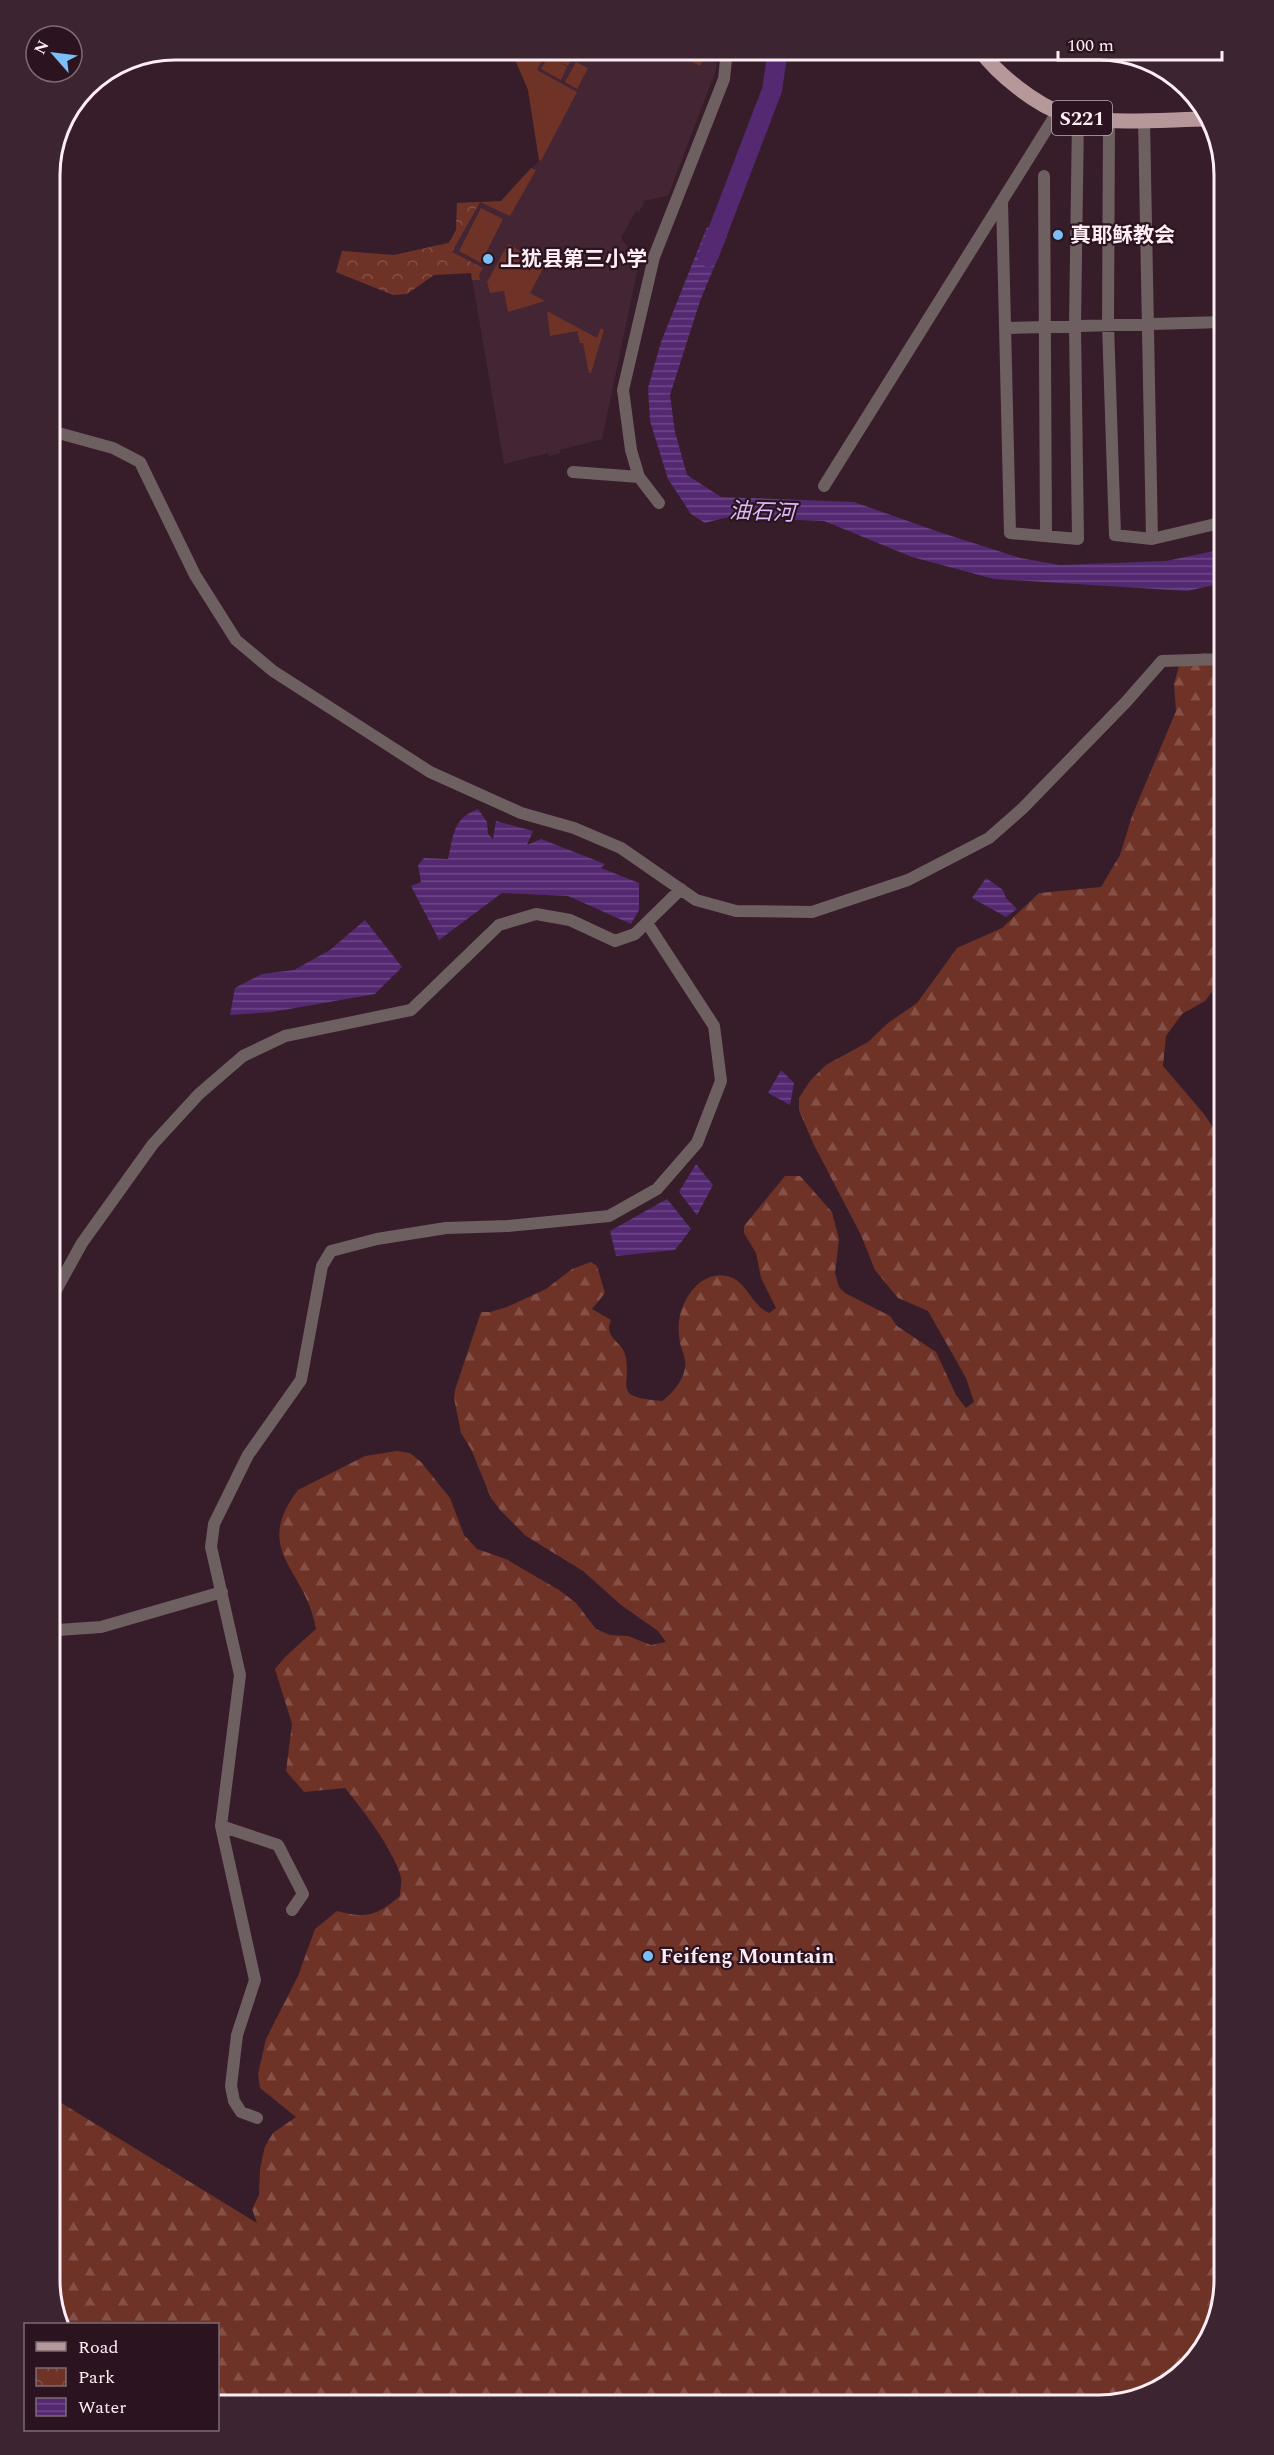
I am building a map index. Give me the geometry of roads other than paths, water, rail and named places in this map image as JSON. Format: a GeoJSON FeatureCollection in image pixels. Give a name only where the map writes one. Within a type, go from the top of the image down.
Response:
{"type":"FeatureCollection","features":[{"type":"Feature","properties":{"kind":"main road","name":"S221"},"geometry":{"type":"LineString","coordinates":[[990,60],[1010,80],[1058,111],[1078,117],[1144,120],[1199,118]]}},
{"type":"Feature","properties":{"kind":"street"},"geometry":{"type":"LineString","coordinates":[[659,502],[639,477],[631,450],[623,390],[654,257],[724,80],[726,60]]}},
{"type":"Feature","properties":{"kind":"street"},"geometry":{"type":"LineString","coordinates":[[824,486],[1058,111]]}},
{"type":"Feature","properties":{"kind":"street"},"geometry":{"type":"LineString","coordinates":[[1002,201],[1010,533],[1078,539],[1075,326],[1078,117]]}},
{"type":"Feature","properties":{"kind":"street"},"geometry":{"type":"LineString","coordinates":[[1109,119],[1108,325],[1115,535],[1152,539],[1214,524]]}},
{"type":"Feature","properties":{"kind":"street"},"geometry":{"type":"LineString","coordinates":[[1144,120],[1152,539]]}},
{"type":"Feature","properties":{"kind":"street"},"geometry":{"type":"LineString","coordinates":[[1044,176],[1046,536]]}},
{"type":"Feature","properties":{"kind":"street"},"geometry":{"type":"LineString","coordinates":[[1005,328],[1214,322]]}},
{"type":"Feature","properties":{"kind":"street"},"geometry":{"type":"LineString","coordinates":[[60,434],[113,448],[140,462],[195,575],[236,640],[273,671],[430,772],[521,813],[574,828],[621,848],[696,900],[736,911],[812,912],[908,880],[989,838],[1031,800],[1162,662],[1214,659]]}},
{"type":"Feature","properties":{"kind":"street"},"geometry":{"type":"LineString","coordinates":[[573,472],[639,477]]}},
{"type":"Feature","properties":{"kind":"street"},"geometry":{"type":"LineString","coordinates":[[60,1283],[82,1243],[153,1144],[199,1094],[243,1056],[285,1036],[411,1010],[499,925],[536,914],[570,920],[615,942],[635,934],[681,890]]}},
{"type":"Feature","properties":{"kind":"street"},"geometry":{"type":"LineString","coordinates":[[257,2118],[241,2112],[234,2102],[231,2086],[237,2035],[255,1980],[221,1826],[240,1675],[211,1547],[214,1524],[248,1455],[301,1380],[322,1266],[331,1251],[378,1239],[446,1228],[508,1226],[609,1216],[657,1189],[697,1143],[721,1081],[714,1026],[647,923]]}},
{"type":"Feature","properties":{"kind":"street"},"geometry":{"type":"LineString","coordinates":[[60,1630],[101,1628],[222,1592]]}},
{"type":"Feature","properties":{"kind":"street"},"geometry":{"type":"LineString","coordinates":[[221,1826],[278,1845],[303,1894],[292,1910]]}},
{"type":"Feature","properties":{"kind":"water"},"geometry":{"type":"Polygon","coordinates":[[[707,227],[727,236],[700,301],[670,395],[675,432],[687,475],[721,497],[854,502],[1020,558],[1060,565],[1166,561],[1214,551],[1214,585],[1187,591],[994,579],[912,557],[824,521],[728,517],[705,523],[691,514],[668,479],[650,421],[648,388],[661,342],[707,227]]]}},
{"type":"Feature","properties":{"kind":"water"},"geometry":{"type":"Polygon","coordinates":[[[478,809],[487,822],[488,834],[493,839],[496,821],[533,831],[527,845],[541,839],[605,864],[601,868],[639,883],[639,910],[631,924],[568,896],[502,893],[439,940],[411,886],[421,882],[418,865],[424,858],[448,859],[453,835],[459,823],[469,813],[478,809]]]}},
{"type":"Feature","properties":{"kind":"water"},"geometry":{"type":"Polygon","coordinates":[[[986,878],[1003,890],[1006,898],[1017,909],[1006,917],[972,898],[986,878]]]}},
{"type":"Feature","properties":{"kind":"water"},"geometry":{"type":"Polygon","coordinates":[[[365,920],[402,967],[375,994],[272,1012],[230,1015],[235,988],[262,974],[294,970],[330,950],[365,920]]]}},
{"type":"Feature","properties":{"kind":"water"},"geometry":{"type":"Polygon","coordinates":[[[781,1070],[794,1083],[790,1105],[768,1093],[781,1070]]]}},
{"type":"Feature","properties":{"kind":"water"},"geometry":{"type":"Polygon","coordinates":[[[696,1164],[713,1185],[697,1215],[679,1192],[696,1164]]]}},
{"type":"Feature","properties":{"kind":"water"},"geometry":{"type":"Polygon","coordinates":[[[667,1199],[691,1229],[675,1250],[616,1256],[610,1231],[667,1199]]]}},
{"type":"Feature","properties":{"kind":"waterway","name":"油石河"},"geometry":{"type":"LineString","coordinates":[[708,257],[772,90],[776,60]]}},
{"type":"Feature","properties":{"kind":"place","name":"真耶稣教会"},"geometry":{"type":"Point","coordinates":[1058,235]}},
{"type":"Feature","properties":{"kind":"place","name":"上犹县第三小学"},"geometry":{"type":"Point","coordinates":[488,259]}},
{"type":"Feature","properties":{"kind":"place","name":"Feifeng Mountain"},"geometry":{"type":"Point","coordinates":[648,1956]}}]}
